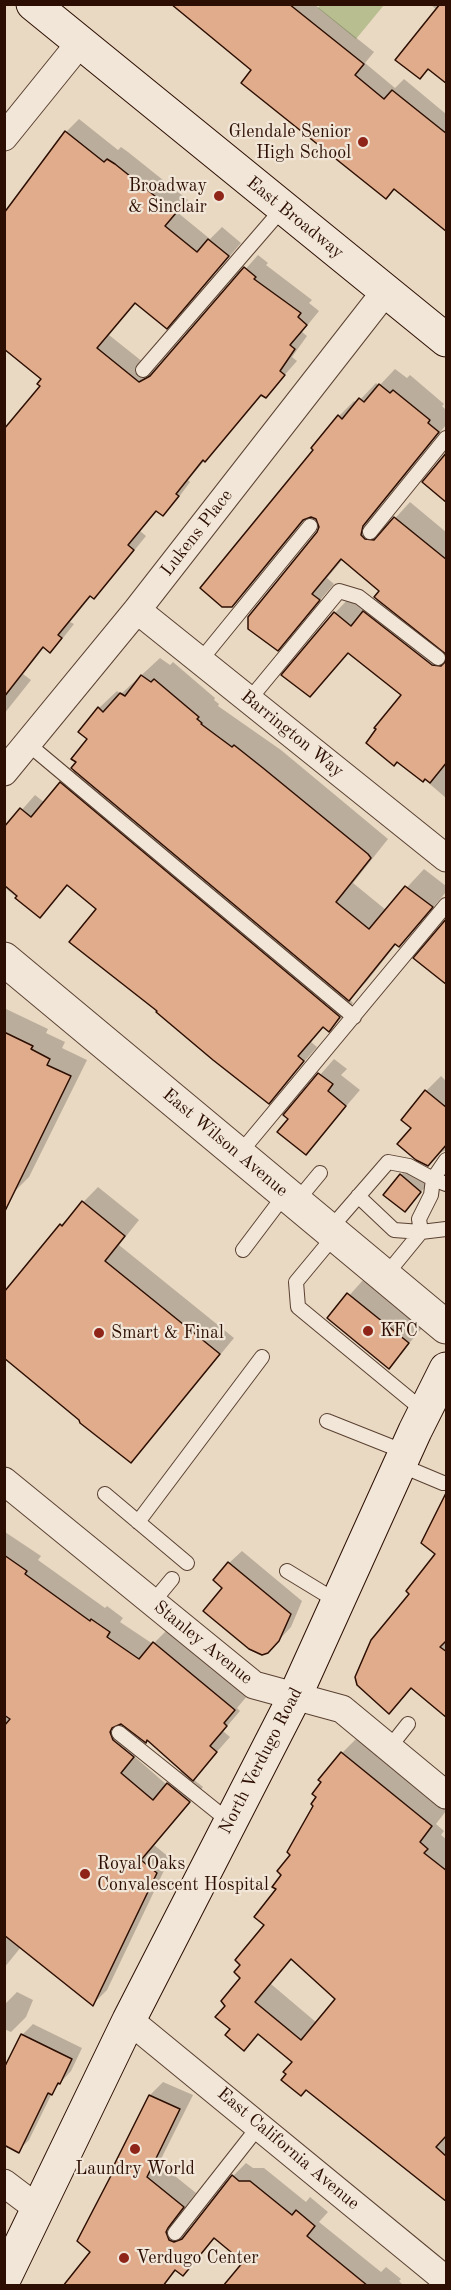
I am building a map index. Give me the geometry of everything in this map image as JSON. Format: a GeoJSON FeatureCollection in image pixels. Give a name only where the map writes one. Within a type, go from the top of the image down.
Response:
{"type":"FeatureCollection","features":[{"type":"Feature","properties":{"kind":"main road","name":"East Broadway"},"geometry":{"type":"LineString","coordinates":[[33,4],[385,292],[447,340]]}},
{"type":"Feature","properties":{"kind":"main road","name":"East Wilson Avenue"},"geometry":{"type":"LineString","coordinates":[[4,959],[447,1327]]}},
{"type":"Feature","properties":{"kind":"main road","name":"North Verdugo Road"},"geometry":{"type":"LineString","coordinates":[[4,2278],[129,2020],[295,1696],[403,1459],[447,1369]]}},
{"type":"Feature","properties":{"kind":"street"},"geometry":{"type":"LineString","coordinates":[[4,137],[80,43]]}},
{"type":"Feature","properties":{"kind":"street","name":"Lukens Place"},"geometry":{"type":"LineString","coordinates":[[4,772],[137,610],[385,292]]}},
{"type":"Feature","properties":{"kind":"street","name":"Barrington Way"},"geometry":{"type":"LineString","coordinates":[[137,610],[447,858]]}},
{"type":"Feature","properties":{"kind":"street","name":"Stanley Avenue"},"geometry":{"type":"LineString","coordinates":[[4,1481],[254,1685],[342,1709],[447,1795]]}},
{"type":"Feature","properties":{"kind":"street","name":"East California Avenue"},"geometry":{"type":"LineString","coordinates":[[129,2020],[447,2280]]}},
{"type":"Feature","properties":{"kind":"street"},"geometry":{"type":"LineString","coordinates":[[4,2183],[37,2208]]}},
{"type":"Feature","properties":{"kind":"lane"},"geometry":{"type":"LineString","coordinates":[[143,369],[283,208]]}},
{"type":"Feature","properties":{"kind":"lane"},"geometry":{"type":"LineString","coordinates":[[370,532],[447,438]]}},
{"type":"Feature","properties":{"kind":"lane"},"geometry":{"type":"LineString","coordinates":[[200,661],[310,526]]}},
{"type":"Feature","properties":{"kind":"lane"},"geometry":{"type":"LineString","coordinates":[[249,700],[339,591],[359,597],[438,658]]}},
{"type":"Feature","properties":{"kind":"lane"},"geometry":{"type":"LineString","coordinates":[[28,744],[354,1017]]}},
{"type":"Feature","properties":{"kind":"lane"},"geometry":{"type":"LineString","coordinates":[[239,1154],[447,905]]}},
{"type":"Feature","properties":{"kind":"lane"},"geometry":{"type":"LineString","coordinates":[[384,1276],[421,1232],[419,1219],[431,1195],[433,1179],[447,1160]]}},
{"type":"Feature","properties":{"kind":"lane"},"geometry":{"type":"LineString","coordinates":[[425,1412],[298,1307],[296,1282],[358,1196],[388,1162],[409,1166],[447,1184]]}},
{"type":"Feature","properties":{"kind":"lane"},"geometry":{"type":"LineString","coordinates":[[243,1250],[291,1198],[320,1173]]}},
{"type":"Feature","properties":{"kind":"lane"},"geometry":{"type":"LineString","coordinates":[[358,1196],[394,1230],[421,1232],[447,1229]]}},
{"type":"Feature","properties":{"kind":"lane"},"geometry":{"type":"LineString","coordinates":[[138,1522],[262,1357]]}},
{"type":"Feature","properties":{"kind":"lane"},"geometry":{"type":"LineString","coordinates":[[327,1421],[403,1459],[443,1483]]}},
{"type":"Feature","properties":{"kind":"lane"},"geometry":{"type":"LineString","coordinates":[[105,1494],[187,1563]]}},
{"type":"Feature","properties":{"kind":"lane"},"geometry":{"type":"LineString","coordinates":[[287,1571],[338,1602]]}},
{"type":"Feature","properties":{"kind":"lane"},"geometry":{"type":"LineString","coordinates":[[153,1602],[172,1579]]}},
{"type":"Feature","properties":{"kind":"lane"},"geometry":{"type":"LineString","coordinates":[[389,1748],[408,1724]]}},
{"type":"Feature","properties":{"kind":"lane"},"geometry":{"type":"LineString","coordinates":[[119,1733],[230,1822]]}},
{"type":"Feature","properties":{"kind":"lane"},"geometry":{"type":"LineString","coordinates":[[175,2233],[259,2127]]}},
{"type":"Feature","properties":{"kind":"green space"},"geometry":{"type":"Polygon","coordinates":[[[320,4],[384,5],[356,39],[318,8],[320,4]]]}},
{"type":"Feature","properties":{"kind":"building"},"geometry":{"type":"Polygon","coordinates":[[[171,4],[289,4],[364,64],[355,75],[384,99],[392,90],[447,134],[447,232],[394,189],[386,199],[241,83],[251,70],[171,4]]]}},
{"type":"Feature","properties":{"kind":"building"},"geometry":{"type":"Polygon","coordinates":[[[440,4],[447,4],[447,84],[428,69],[420,79],[395,60],[440,4]]]}},
{"type":"Feature","properties":{"kind":"building"},"geometry":{"type":"Polygon","coordinates":[[[65,131],[104,162],[107,159],[115,164],[176,213],[165,226],[197,252],[208,239],[229,256],[167,329],[135,303],[97,348],[139,382],[150,376],[244,267],[256,277],[254,279],[301,313],[298,317],[307,325],[290,345],[295,349],[280,371],[285,375],[266,398],[261,395],[205,462],[203,460],[176,494],[179,496],[163,516],[156,511],[128,545],[134,550],[94,599],[90,596],[58,635],[62,638],[50,653],[43,647],[4,697],[4,429],[40,386],[37,384],[41,379],[4,349],[4,213],[65,131]]]}},
{"type":"Feature","properties":{"kind":"building"},"geometry":{"type":"Polygon","coordinates":[[[379,384],[390,393],[393,390],[430,420],[428,423],[439,432],[363,526],[361,535],[365,539],[374,540],[394,517],[447,560],[447,655],[374,597],[379,591],[341,559],[312,594],[320,600],[278,651],[248,629],[248,617],[317,532],[319,527],[316,519],[311,517],[303,520],[232,607],[222,607],[200,588],[313,450],[311,448],[338,415],[342,419],[359,398],[364,402],[379,384]]]}},
{"type":"Feature","properties":{"kind":"building"},"geometry":{"type":"Polygon","coordinates":[[[447,452],[447,503],[422,482],[447,452]]]}},
{"type":"Feature","properties":{"kind":"building"},"geometry":{"type":"Polygon","coordinates":[[[363,611],[432,665],[441,666],[447,660],[447,762],[430,783],[425,779],[423,782],[397,762],[394,766],[366,743],[376,729],[374,728],[401,695],[348,653],[310,697],[281,675],[334,612],[351,626],[363,611]]]}},
{"type":"Feature","properties":{"kind":"building"},"geometry":{"type":"Polygon","coordinates":[[[141,675],[151,682],[154,679],[199,717],[197,719],[201,724],[232,747],[234,745],[368,854],[371,858],[336,902],[369,929],[405,886],[433,907],[399,947],[395,944],[349,1001],[71,768],[76,762],[71,759],[87,739],[78,732],[98,707],[103,712],[120,693],[125,696],[141,675]]]}},
{"type":"Feature","properties":{"kind":"building"},"geometry":{"type":"Polygon","coordinates":[[[60,782],[340,1017],[329,1032],[323,1027],[298,1056],[304,1061],[269,1104],[69,942],[96,909],[67,885],[40,918],[15,898],[17,896],[4,885],[4,827],[20,808],[31,817],[60,782]]]}},
{"type":"Feature","properties":{"kind":"building"},"geometry":{"type":"Polygon","coordinates":[[[447,918],[447,985],[413,958],[447,918]]]}},
{"type":"Feature","properties":{"kind":"building"},"geometry":{"type":"Polygon","coordinates":[[[4,1032],[33,1046],[31,1049],[50,1059],[47,1065],[71,1076],[4,1213],[4,1032]]]}},
{"type":"Feature","properties":{"kind":"building"},"geometry":{"type":"Polygon","coordinates":[[[318,1073],[333,1084],[328,1091],[346,1106],[306,1155],[277,1132],[288,1119],[283,1115],[318,1073]]]}},
{"type":"Feature","properties":{"kind":"building"},"geometry":{"type":"Polygon","coordinates":[[[425,1090],[447,1108],[447,1144],[428,1166],[416,1160],[397,1144],[411,1128],[401,1120],[425,1090]]]}},
{"type":"Feature","properties":{"kind":"building"},"geometry":{"type":"Polygon","coordinates":[[[400,1174],[421,1192],[405,1212],[383,1195],[400,1174]]]}},
{"type":"Feature","properties":{"kind":"building","name":"Smart & Final"},"geometry":{"type":"Polygon","coordinates":[[[82,1201],[125,1236],[105,1261],[220,1354],[131,1463],[4,1358],[4,1292],[82,1201]]]}},
{"type":"Feature","properties":{"kind":"building","name":"KFC"},"geometry":{"type":"Polygon","coordinates":[[[347,1293],[409,1343],[389,1369],[327,1318],[347,1293]]]}},
{"type":"Feature","properties":{"kind":"building"},"geometry":{"type":"Polygon","coordinates":[[[447,1491],[447,1640],[440,1647],[447,1652],[447,1718],[411,1688],[389,1714],[357,1685],[355,1677],[371,1640],[409,1594],[406,1591],[435,1554],[421,1543],[447,1491]]]}},
{"type":"Feature","properties":{"kind":"building"},"geometry":{"type":"Polygon","coordinates":[[[4,1555],[27,1571],[25,1574],[90,1621],[91,1619],[110,1632],[107,1637],[139,1659],[153,1642],[235,1710],[224,1723],[227,1726],[210,1746],[217,1752],[193,1781],[147,1740],[146,1743],[121,1724],[112,1728],[110,1732],[113,1740],[134,1757],[121,1773],[153,1800],[167,1783],[190,1802],[141,1860],[157,1873],[93,2006],[4,1935],[4,1726],[10,1719],[4,1715],[4,1555]]]}},
{"type":"Feature","properties":{"kind":"building"},"geometry":{"type":"Polygon","coordinates":[[[228,1562],[291,1614],[279,1641],[268,1653],[262,1655],[249,1649],[203,1611],[222,1588],[213,1580],[228,1562]]]}},
{"type":"Feature","properties":{"kind":"building"},"geometry":{"type":"Polygon","coordinates":[[[341,1752],[432,1826],[420,1842],[428,1849],[424,1853],[447,1871],[447,2135],[436,2147],[447,2157],[447,2202],[306,2090],[301,2096],[281,2080],[286,2074],[283,2072],[292,2062],[258,2034],[244,2051],[225,2035],[230,2029],[215,2017],[225,2006],[221,2001],[240,1978],[234,1972],[240,1965],[235,1960],[264,1925],[254,1917],[276,1889],[272,1887],[281,1875],[277,1871],[290,1855],[287,1852],[313,1806],[311,1804],[316,1797],[312,1794],[321,1782],[318,1780],[341,1752]],[[291,1959],[255,2002],[301,2040],[335,1999],[291,1959]]]}},
{"type":"Feature","properties":{"kind":"building"},"geometry":{"type":"Polygon","coordinates":[[[21,2034],[72,2059],[60,2084],[58,2083],[52,2095],[48,2093],[19,2153],[4,2145],[4,2068],[21,2034]]]}},
{"type":"Feature","properties":{"kind":"building"},"geometry":{"type":"Polygon","coordinates":[[[149,2095],[180,2109],[147,2177],[184,2207],[166,2232],[169,2240],[174,2242],[182,2239],[232,2175],[239,2181],[250,2181],[292,2215],[296,2210],[315,2226],[307,2236],[368,2286],[223,2286],[243,2262],[214,2238],[183,2276],[175,2270],[163,2286],[63,2286],[90,2252],[77,2241],[116,2166],[114,2165],[149,2095]]]}},
{"type":"Feature","properties":{"kind":"place","name":"Glendale Senior High School"},"geometry":{"type":"Point","coordinates":[363,142]}},
{"type":"Feature","properties":{"kind":"place","name":"Broadway & Sinclair"},"geometry":{"type":"Point","coordinates":[219,196]}},
{"type":"Feature","properties":{"kind":"place","name":"KFC"},"geometry":{"type":"Point","coordinates":[368,1331]}},
{"type":"Feature","properties":{"kind":"place","name":"Smart & Final"},"geometry":{"type":"Point","coordinates":[99,1333]}},
{"type":"Feature","properties":{"kind":"place","name":"Royal Oaks Convalescent Hospital"},"geometry":{"type":"Point","coordinates":[85,1874]}},
{"type":"Feature","properties":{"kind":"place","name":"Laundry World"},"geometry":{"type":"Point","coordinates":[135,2149]}},
{"type":"Feature","properties":{"kind":"place","name":"Verdugo Center"},"geometry":{"type":"Point","coordinates":[124,2258]}}]}
